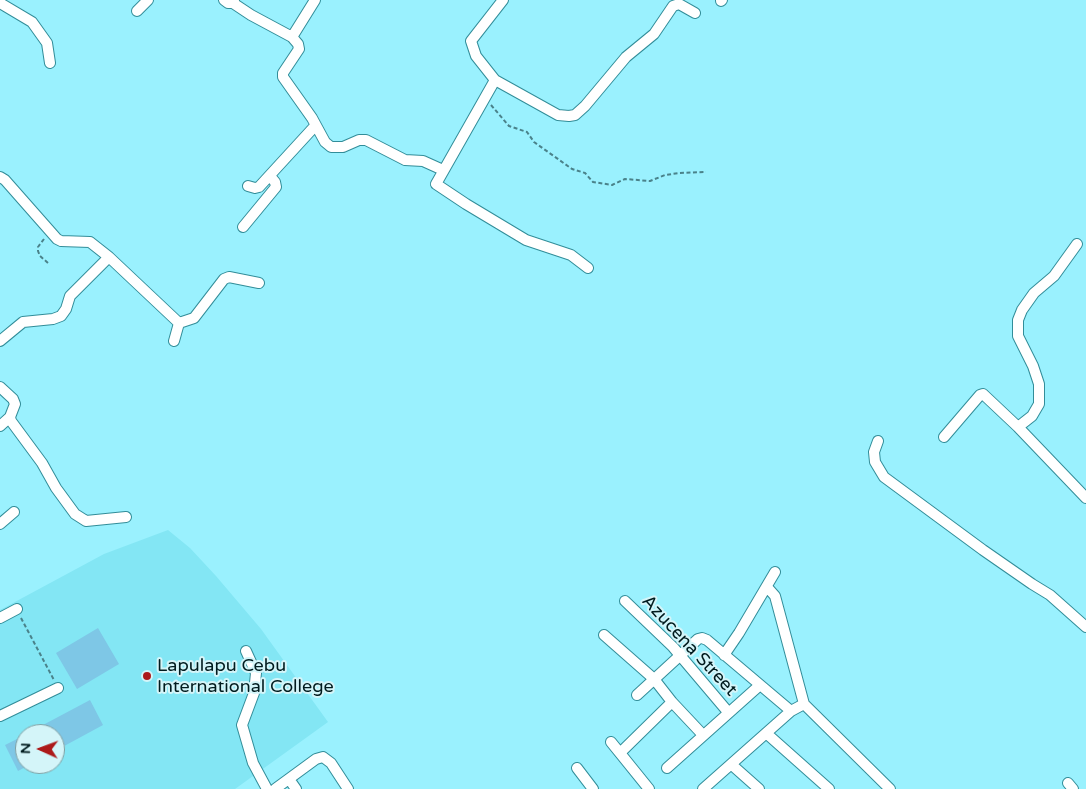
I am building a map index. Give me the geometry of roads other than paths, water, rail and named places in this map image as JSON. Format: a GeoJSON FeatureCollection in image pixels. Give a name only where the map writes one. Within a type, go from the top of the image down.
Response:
{"type":"FeatureCollection","features":[{"type":"Feature","properties":{"kind":"street"},"geometry":{"type":"LineString","coordinates":[[137,11],[148,0]]}},
{"type":"Feature","properties":{"kind":"street"},"geometry":{"type":"LineString","coordinates":[[292,37],[315,0]]}},
{"type":"Feature","properties":{"kind":"street"},"geometry":{"type":"LineString","coordinates":[[503,0],[471,41],[476,56],[495,80],[558,115],[576,115],[626,57],[654,34],[673,6],[679,4],[695,13]]}},
{"type":"Feature","properties":{"kind":"street"},"geometry":{"type":"LineString","coordinates":[[230,1],[292,37],[298,44],[299,49],[283,73],[283,77],[330,147],[343,147],[358,140],[366,140],[406,160],[424,161],[443,170]]}},
{"type":"Feature","properties":{"kind":"street"},"geometry":{"type":"LineString","coordinates":[[0,3],[32,22],[47,43],[50,63]]}},
{"type":"Feature","properties":{"kind":"street"},"geometry":{"type":"LineString","coordinates":[[495,80],[436,184],[526,240],[570,255],[588,268]]}},
{"type":"Feature","properties":{"kind":"street"},"geometry":{"type":"LineString","coordinates":[[248,186],[259,187],[315,126]]}},
{"type":"Feature","properties":{"kind":"street"},"geometry":{"type":"LineString","coordinates":[[243,228],[276,187],[275,182],[270,176]]}},
{"type":"Feature","properties":{"kind":"street"},"geometry":{"type":"LineString","coordinates":[[0,177],[5,180],[61,241],[90,242],[109,257],[179,323]]}},
{"type":"Feature","properties":{"kind":"street"},"geometry":{"type":"LineString","coordinates":[[1018,427],[1032,416],[1039,404],[1039,384],[1018,336],[1018,320],[1022,310],[1034,293],[1054,276],[1077,244]]}},
{"type":"Feature","properties":{"kind":"street"},"geometry":{"type":"LineString","coordinates":[[0,341],[23,322],[54,319],[61,316],[66,309],[69,297],[109,257]]}},
{"type":"Feature","properties":{"kind":"street"},"geometry":{"type":"LineString","coordinates":[[179,323],[194,318],[224,279],[229,277],[259,283]]}},
{"type":"Feature","properties":{"kind":"street"},"geometry":{"type":"LineString","coordinates":[[174,341],[179,323]]}},
{"type":"Feature","properties":{"kind":"street"},"geometry":{"type":"LineString","coordinates":[[0,387],[13,399],[15,404],[10,417],[0,426]]}},
{"type":"Feature","properties":{"kind":"street"},"geometry":{"type":"LineString","coordinates":[[944,437],[980,395],[983,394],[1018,427],[1086,498]]}},
{"type":"Feature","properties":{"kind":"street"},"geometry":{"type":"LineString","coordinates":[[10,417],[13,424],[42,463],[56,488],[80,519],[91,522],[126,518]]}},
{"type":"Feature","properties":{"kind":"street"},"geometry":{"type":"LineString","coordinates":[[878,441],[874,452],[875,462],[884,477],[983,550],[1050,595],[1086,627]]}},
{"type":"Feature","properties":{"kind":"street"},"geometry":{"type":"LineString","coordinates":[[0,524],[14,512]]}},
{"type":"Feature","properties":{"kind":"street"},"geometry":{"type":"LineString","coordinates":[[724,655],[767,588],[775,572]]}},
{"type":"Feature","properties":{"kind":"street"},"geometry":{"type":"LineString","coordinates":[[767,588],[775,596],[804,704],[890,789]]}},
{"type":"Feature","properties":{"kind":"street","name":"Azucena Street"},"geometry":{"type":"LineString","coordinates":[[626,601],[680,655],[728,712]]}},
{"type":"Feature","properties":{"kind":"street"},"geometry":{"type":"LineString","coordinates":[[0,618],[17,609]]}},
{"type":"Feature","properties":{"kind":"street"},"geometry":{"type":"LineString","coordinates":[[604,635],[654,679],[672,702],[703,735]]}},
{"type":"Feature","properties":{"kind":"street"},"geometry":{"type":"LineString","coordinates":[[637,695],[698,639],[702,638],[707,640],[790,711]]}},
{"type":"Feature","properties":{"kind":"street"},"geometry":{"type":"LineString","coordinates":[[246,651],[256,673],[254,693],[242,725],[253,763],[268,789]]}},
{"type":"Feature","properties":{"kind":"street"},"geometry":{"type":"LineString","coordinates":[[667,768],[760,685]]}},
{"type":"Feature","properties":{"kind":"street"},"geometry":{"type":"LineString","coordinates":[[0,716],[58,688]]}},
{"type":"Feature","properties":{"kind":"street"},"geometry":{"type":"LineString","coordinates":[[620,754],[672,702]]}},
{"type":"Feature","properties":{"kind":"street"},"geometry":{"type":"LineString","coordinates":[[703,789],[790,711],[804,704]]}},
{"type":"Feature","properties":{"kind":"street"},"geometry":{"type":"LineString","coordinates":[[766,733],[828,789]]}},
{"type":"Feature","properties":{"kind":"street"},"geometry":{"type":"LineString","coordinates":[[611,742],[649,789]]}},
{"type":"Feature","properties":{"kind":"street"},"geometry":{"type":"LineString","coordinates":[[275,789],[316,759],[323,757],[331,763],[348,789]]}},
{"type":"Feature","properties":{"kind":"street"},"geometry":{"type":"LineString","coordinates":[[732,765],[759,789]]}},
{"type":"Feature","properties":{"kind":"street"},"geometry":{"type":"LineString","coordinates":[[577,768],[593,789]]}},
{"type":"Feature","properties":{"kind":"street"},"geometry":{"type":"LineString","coordinates":[[289,779],[296,789]]}},
{"type":"Feature","properties":{"kind":"place","name":"Lapulapu Cebu International College"},"geometry":{"type":"Point","coordinates":[147,676]}}]}
